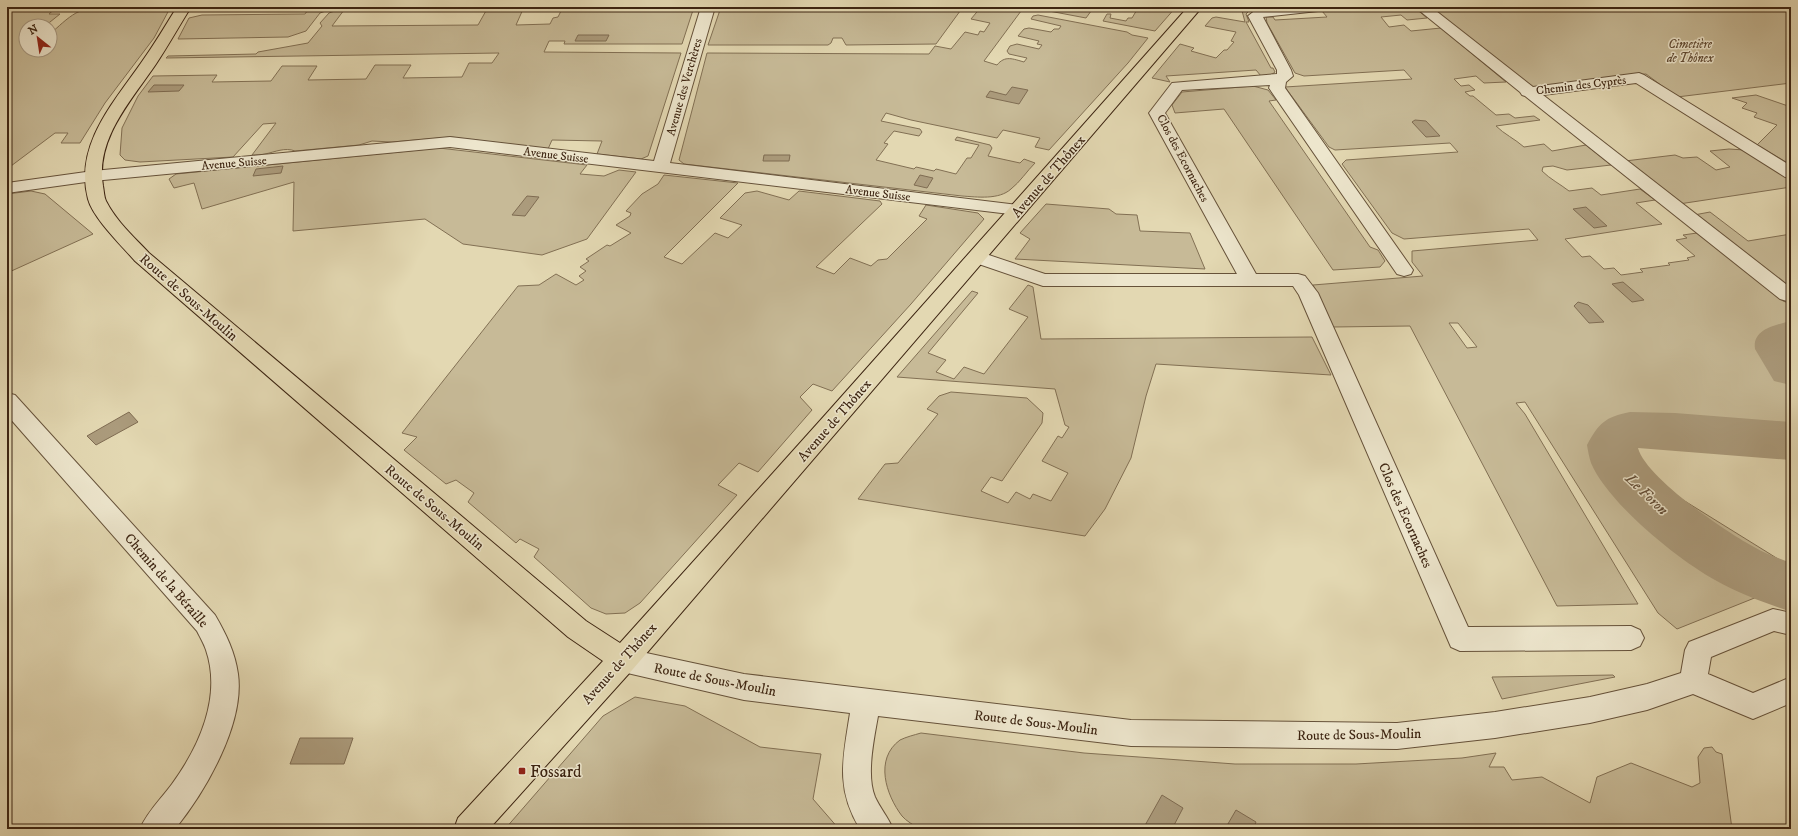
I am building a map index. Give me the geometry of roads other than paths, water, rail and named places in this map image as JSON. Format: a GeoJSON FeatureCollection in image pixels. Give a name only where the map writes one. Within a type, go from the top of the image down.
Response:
{"type":"FeatureCollection","features":[{"type":"Feature","properties":{"kind":"main road","name":"Route de Sous-Moulin"},"geometry":{"type":"LineString","coordinates":[[184,7],[149,63],[118,106],[102,134],[95,157],[93,176],[98,200],[111,223],[142,257],[577,629],[623,660]]}},
{"type":"Feature","properties":{"kind":"main road","name":"Avenue de Thônex"},"geometry":{"type":"LineString","coordinates":[[469,829],[623,660],[977,258],[1194,7]]}},
{"type":"Feature","properties":{"kind":"street","name":"Avenue des Verchères"},"geometry":{"type":"LineString","coordinates":[[660,168],[708,7]]}},
{"type":"Feature","properties":{"kind":"street"},"geometry":{"type":"LineString","coordinates":[[1318,7],[1262,12],[1255,16],[1284,70],[1285,76],[1279,80],[1277,88],[1404,270]]}},
{"type":"Feature","properties":{"kind":"street","name":"Chemin des Cyprès"},"geometry":{"type":"LineString","coordinates":[[1422,7],[1527,92],[1639,78],[1791,173]]}},
{"type":"Feature","properties":{"kind":"street","name":"Clos des Ecornaches"},"geometry":{"type":"LineString","coordinates":[[1250,281],[1157,113],[1177,86],[1279,80]]}},
{"type":"Feature","properties":{"kind":"street"},"geometry":{"type":"LineString","coordinates":[[1527,92],[1787,295]]}},
{"type":"Feature","properties":{"kind":"street","name":"Avenue Suisse"},"geometry":{"type":"LineString","coordinates":[[7,188],[93,176],[450,142],[1018,210]]}},
{"type":"Feature","properties":{"kind":"street","name":"Clos des Ecornaches"},"geometry":{"type":"LineString","coordinates":[[977,258],[1043,280],[1298,280],[1308,293],[1460,639],[1632,638]]}},
{"type":"Feature","properties":{"kind":"street","name":"Chemin de la Béraille"},"geometry":{"type":"LineString","coordinates":[[7,401],[206,623],[221,653],[226,685],[222,709],[212,744],[188,786],[166,817],[155,829]]}},
{"type":"Feature","properties":{"kind":"street"},"geometry":{"type":"LineString","coordinates":[[1791,624],[1773,620],[1698,650],[1694,681],[1753,706],[1791,690]]}},
{"type":"Feature","properties":{"kind":"street","name":"Route de Sous-Moulin"},"geometry":{"type":"LineString","coordinates":[[623,660],[744,687],[1132,733],[1396,736],[1495,725],[1590,710],[1647,697],[1694,681]]}},
{"type":"Feature","properties":{"kind":"street"},"geometry":{"type":"LineString","coordinates":[[866,702],[858,764],[858,786],[861,801],[878,829]]}},
{"type":"Feature","properties":{"kind":"waterway","name":"Le Foron"},"geometry":{"type":"LineString","coordinates":[[1791,336],[1777,343],[1778,349],[1791,369]]}},
{"type":"Feature","properties":{"kind":"waterway","name":"Le Foron"},"geometry":{"type":"LineString","coordinates":[[1791,441],[1635,430],[1622,433],[1612,445],[1616,462],[1631,482],[1678,524],[1735,564],[1791,588]]}},
{"type":"Feature","properties":{"kind":"place","name":"Fossard"},"geometry":{"type":"Point","coordinates":[522,771]}},
{"type":"Feature","properties":{"kind":"park label","name":"Cimetière de Thônex"},"geometry":{"type":"Point","coordinates":[1690,51]}}]}
